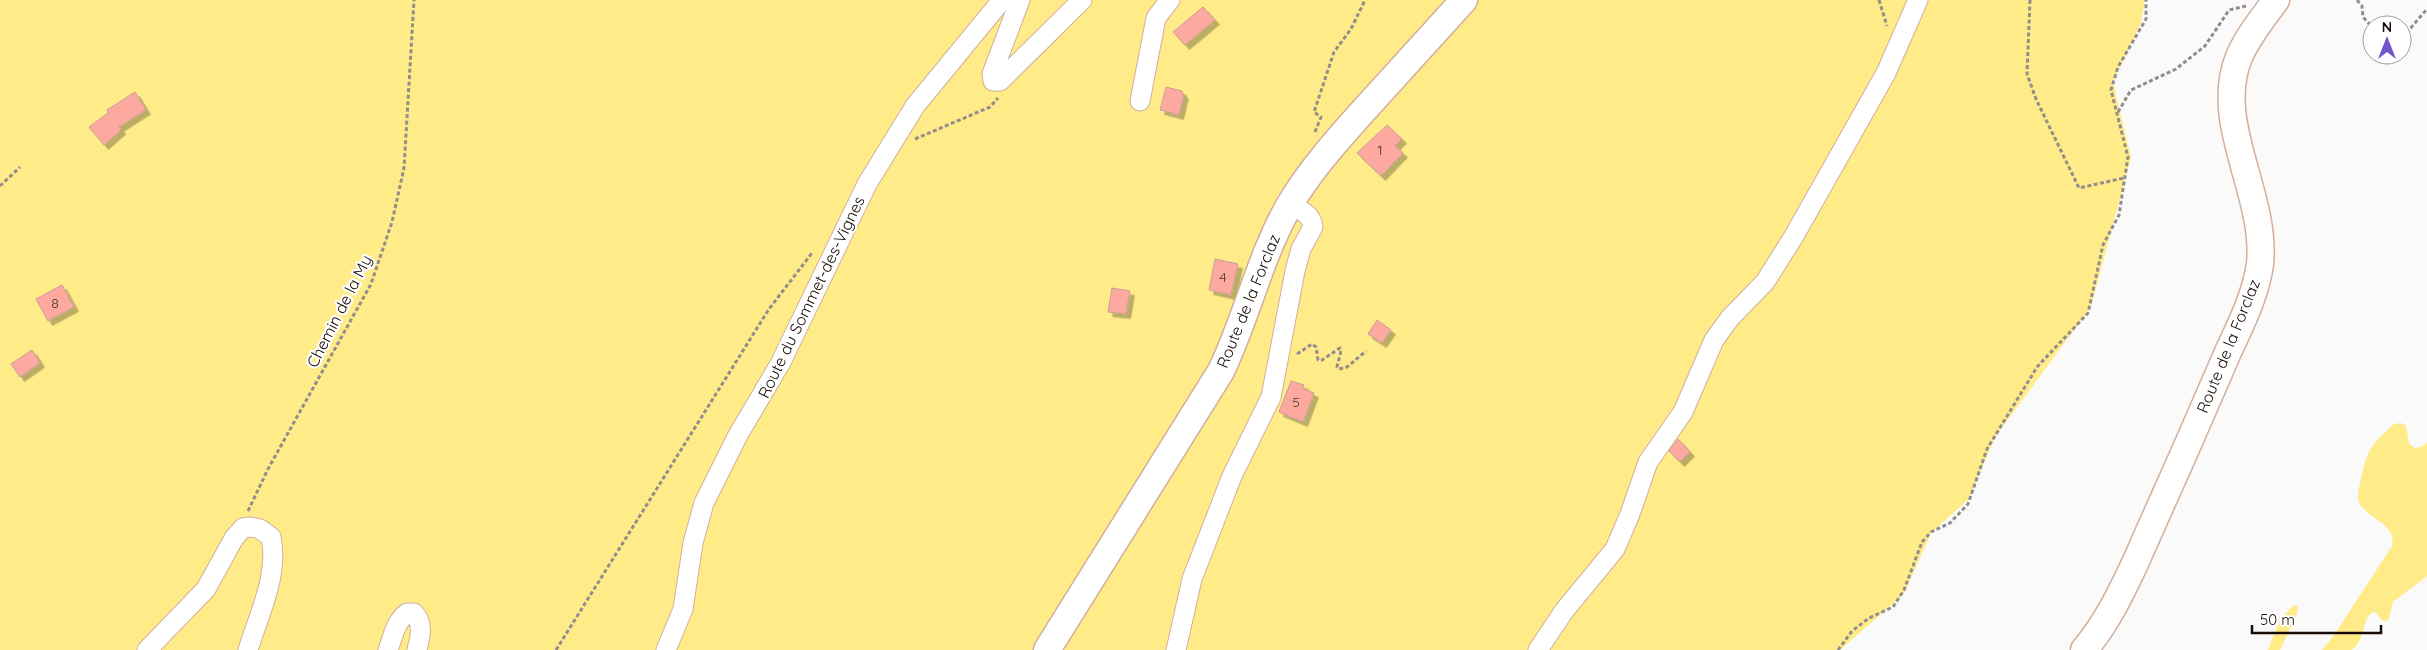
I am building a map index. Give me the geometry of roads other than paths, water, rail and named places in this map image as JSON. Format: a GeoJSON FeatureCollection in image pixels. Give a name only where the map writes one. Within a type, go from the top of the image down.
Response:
{"type":"FeatureCollection","features":[{"type":"Feature","properties":{"kind":"main road","name":"Route de la Forclaz"},"geometry":{"type":"LineString","coordinates":[[1046,650],[1221,371],[1236,341],[1270,245],[1290,205],[1314,168],[1464,0]]}},
{"type":"Feature","properties":{"kind":"main road","name":"Route de la Forclaz"},"geometry":{"type":"LineString","coordinates":[[2084,650],[2107,619],[2133,568],[2254,290],[2260,266],[2260,229],[2249,178],[2236,134],[2232,89],[2239,57],[2274,4]]}},
{"type":"Feature","properties":{"kind":"street","name":"Route du Sommet-des-Vignes"},"geometry":{"type":"LineString","coordinates":[[666,650],[682,608],[693,543],[704,502],[734,443],[782,362],[866,184],[914,106],[1002,0]]}},
{"type":"Feature","properties":{"kind":"street"},"geometry":{"type":"LineString","coordinates":[[1020,0],[992,74],[993,81],[1000,81],[1082,0]]}},
{"type":"Feature","properties":{"kind":"street"},"geometry":{"type":"LineString","coordinates":[[1140,101],[1156,18],[1170,0]]}},
{"type":"Feature","properties":{"kind":"street"},"geometry":{"type":"LineString","coordinates":[[1538,650],[1564,611],[1610,556],[1630,514],[1648,462],[1683,412],[1714,340],[1730,318],[1765,282],[1794,236],[1886,73],[1918,0]]}},
{"type":"Feature","properties":{"kind":"street"},"geometry":{"type":"LineString","coordinates":[[1176,650],[1192,579],[1232,476],[1271,397],[1297,260],[1313,227],[1311,218],[1290,205]]}},
{"type":"Feature","properties":{"kind":"street"},"geometry":{"type":"LineString","coordinates":[[147,650],[206,589],[234,538],[243,528],[251,527],[267,533],[271,537],[273,546],[269,582],[248,650]]}},
{"type":"Feature","properties":{"kind":"street"},"geometry":{"type":"LineString","coordinates":[[388,650],[401,617],[407,613],[414,613],[419,619],[420,637],[417,650]]}}]}
